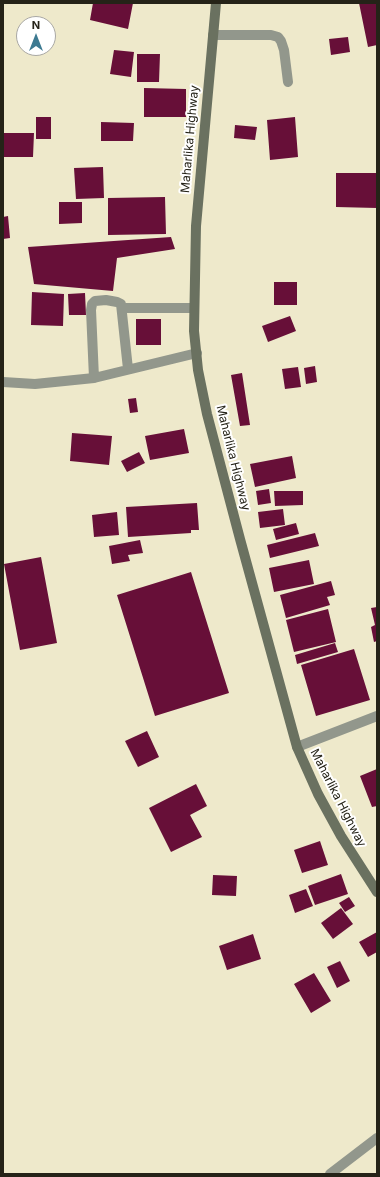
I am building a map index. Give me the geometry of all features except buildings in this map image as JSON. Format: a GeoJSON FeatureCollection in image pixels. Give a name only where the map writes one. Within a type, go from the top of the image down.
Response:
{"type":"FeatureCollection","features":[{"type":"Feature","properties":{"kind":"main road","name":"Maharlika Highway"},"geometry":{"type":"LineString","coordinates":[[216,3],[196,226],[194,308],[197,353],[207,414],[274,667],[297,746],[318,794],[340,836],[377,892]]}},
{"type":"Feature","properties":{"kind":"street"},"geometry":{"type":"LineString","coordinates":[[213,35],[272,35],[278,37],[284,50],[288,82]]}},
{"type":"Feature","properties":{"kind":"street"},"geometry":{"type":"LineString","coordinates":[[94,378],[91,310],[92,304],[98,301],[117,302],[121,304],[128,370]]}},
{"type":"Feature","properties":{"kind":"street"},"geometry":{"type":"LineString","coordinates":[[122,308],[194,308]]}},
{"type":"Feature","properties":{"kind":"street"},"geometry":{"type":"LineString","coordinates":[[3,382],[35,384],[94,378],[197,353]]}},
{"type":"Feature","properties":{"kind":"street"},"geometry":{"type":"LineString","coordinates":[[297,746],[377,716]]}},
{"type":"Feature","properties":{"kind":"street"},"geometry":{"type":"LineString","coordinates":[[330,1174],[377,1138]]}}]}
